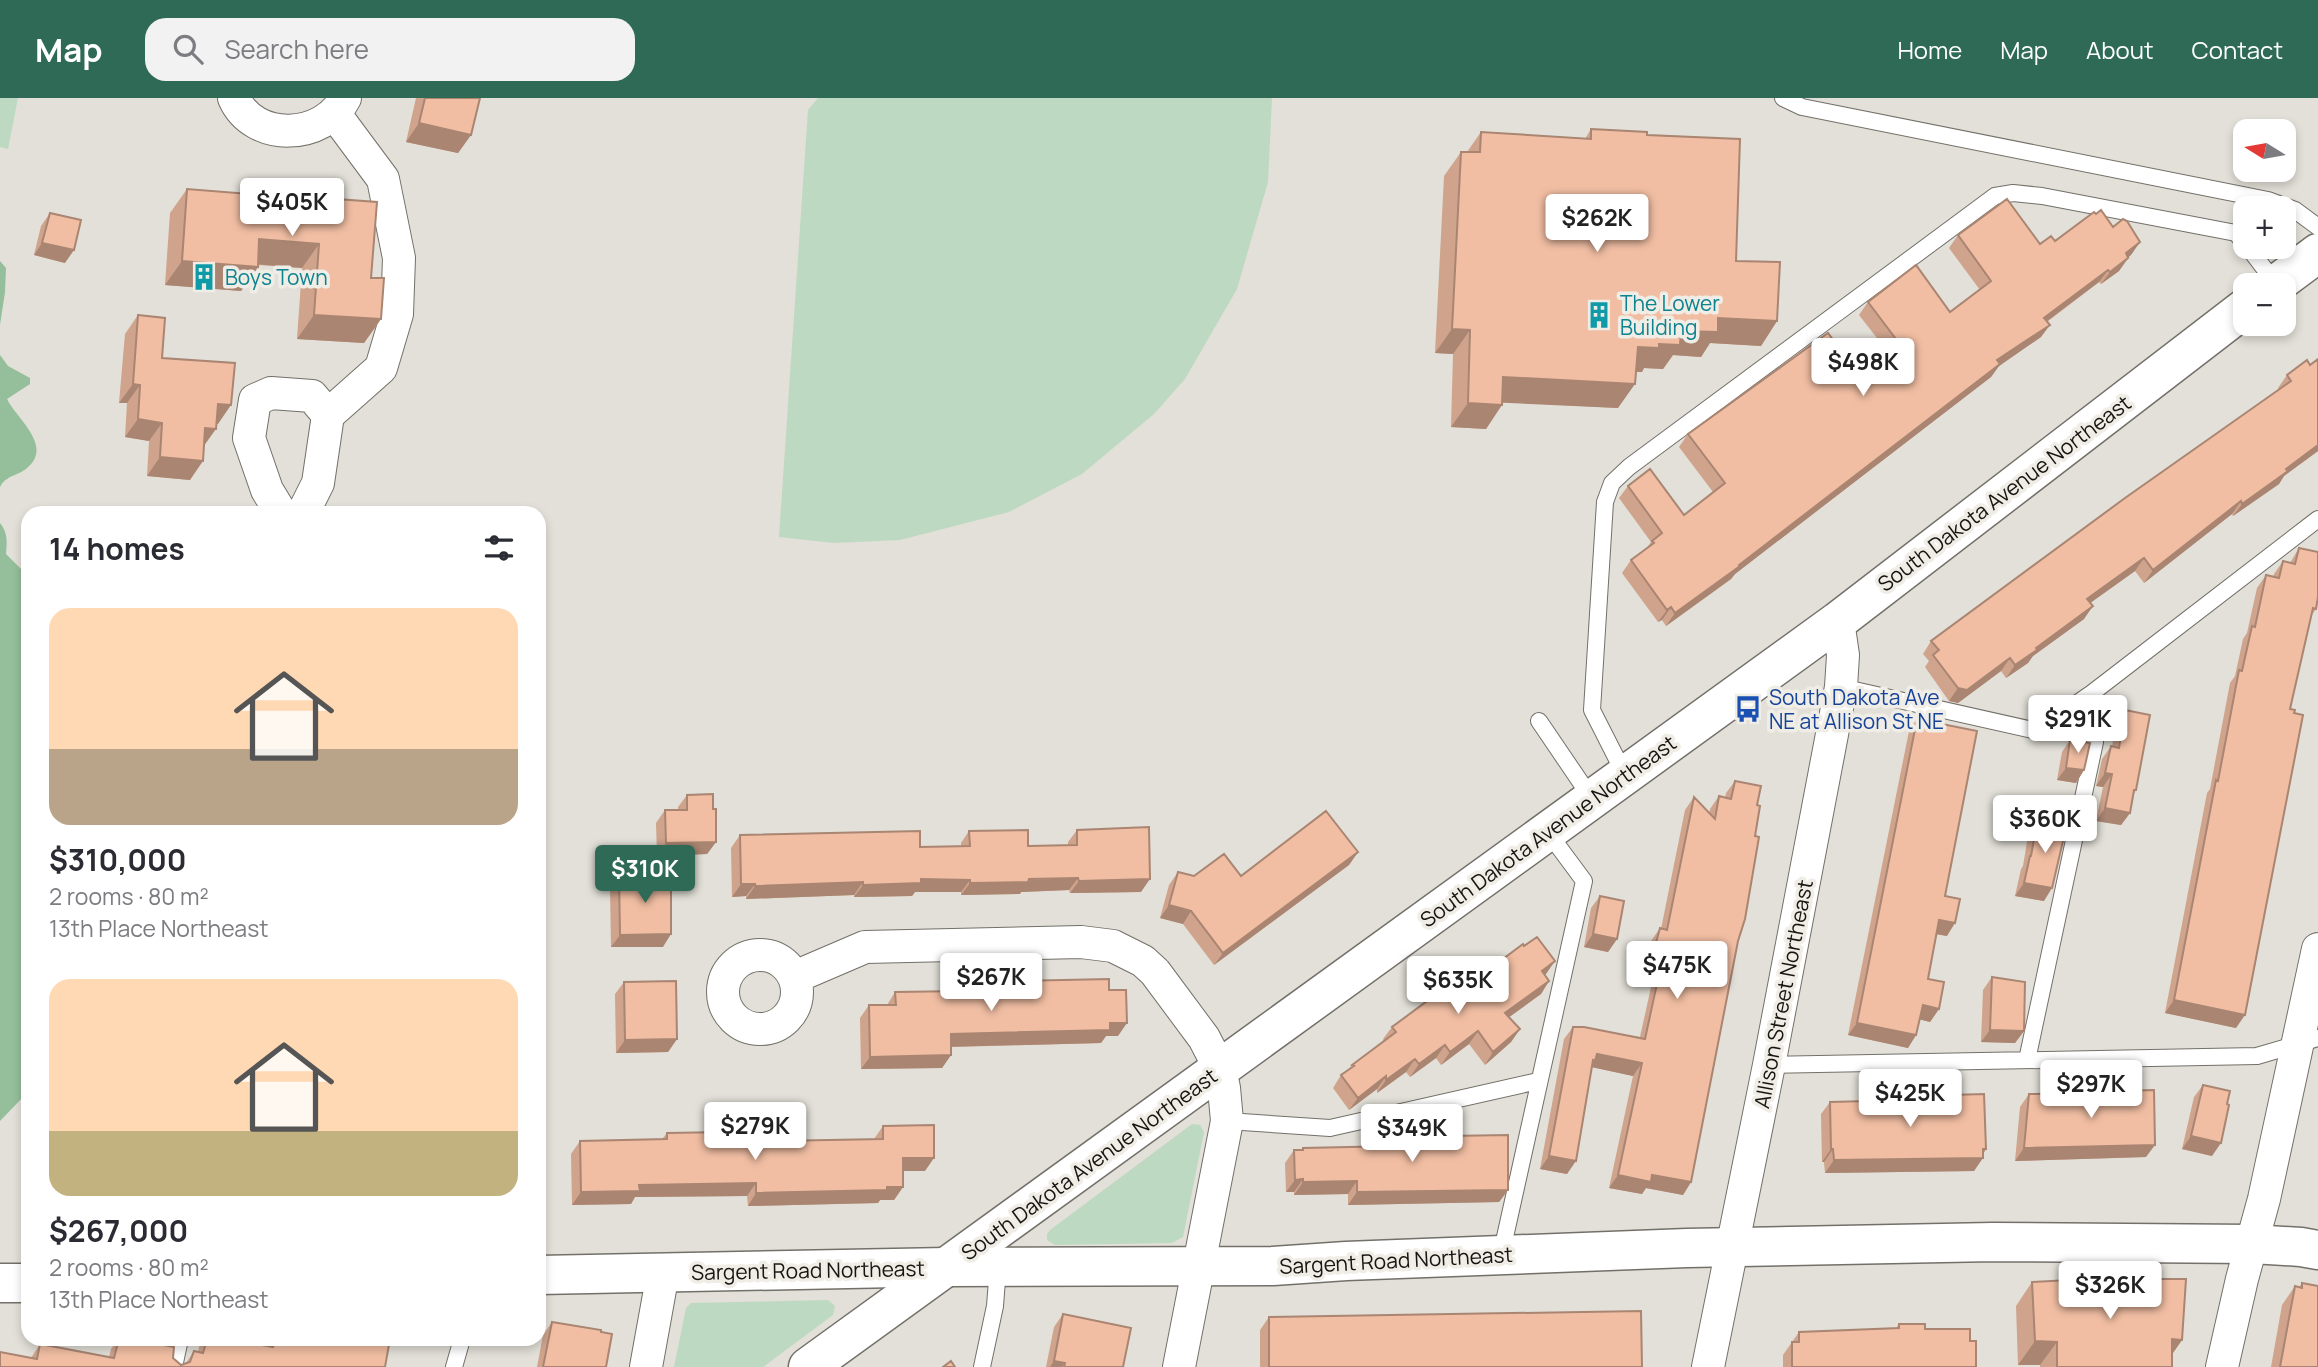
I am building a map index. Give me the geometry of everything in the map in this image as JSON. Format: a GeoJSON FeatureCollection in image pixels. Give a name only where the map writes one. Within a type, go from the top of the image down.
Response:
{"type":"FeatureCollection","features":[{"type":"Feature","properties":{"kind":"main road"},"geometry":{"type":"LineString","coordinates":[[2292,273],[2318,253]]}},
{"type":"Feature","properties":{"kind":"main road","name":"South Dakota Avenue Northeast"},"geometry":{"type":"LineString","coordinates":[[808,1367],[1838,621],[2233,317]]}},
{"type":"Feature","properties":{"kind":"main road","name":"Sargent Road Northeast"},"geometry":{"type":"LineString","coordinates":[[546,1275],[947,1267],[1273,1266],[1732,1247],[1993,1242],[2252,1244],[2318,1250]]}},
{"type":"Feature","properties":{"kind":"main road"},"geometry":{"type":"LineString","coordinates":[[0,1283],[21,1283]]}},
{"type":"Feature","properties":{"kind":"street"},"geometry":{"type":"LineString","coordinates":[[234,98],[252,120],[274,130],[300,131],[319,124],[340,106],[383,179],[399,258],[397,314],[381,368],[328,415],[318,483],[306,506]]}},
{"type":"Feature","properties":{"kind":"street"},"geometry":{"type":"LineString","coordinates":[[277,506],[267,490],[250,438],[255,400],[271,393],[312,396],[328,415]]}},
{"type":"Feature","properties":{"kind":"street","name":"Allison Street Northeast"},"geometry":{"type":"LineString","coordinates":[[1708,1367],[1841,687],[1843,655],[1838,621]]}},
{"type":"Feature","properties":{"kind":"street"},"geometry":{"type":"LineString","coordinates":[[794,977],[865,947],[1081,942],[1113,946],[1143,961],[1155,972],[1204,1038],[1220,1069],[1227,1121],[1179,1367]]}},
{"type":"Feature","properties":{"kind":"street"},"geometry":{"type":"LineString","coordinates":[[2222,1367],[2252,1244],[2308,1041],[2318,949]]}},
{"type":"Feature","properties":{"kind":"street"},"geometry":{"type":"LineString","coordinates":[[646,1367],[663,1273]]}},
{"type":"Feature","properties":{"kind":"lane"},"geometry":{"type":"LineString","coordinates":[[1783,98],[1802,107],[2233,197]]}},
{"type":"Feature","properties":{"kind":"lane"},"geometry":{"type":"LineString","coordinates":[[1625,775],[1592,710],[1605,502],[1612,483],[1629,467],[1995,195],[2013,192],[2042,196],[2233,235]]}},
{"type":"Feature","properties":{"kind":"lane"},"geometry":{"type":"LineString","coordinates":[[2296,211],[2318,227]]}},
{"type":"Feature","properties":{"kind":"lane"},"geometry":{"type":"LineString","coordinates":[[1841,687],[2037,731],[2092,693],[2318,519]]}},
{"type":"Feature","properties":{"kind":"lane"},"geometry":{"type":"LineString","coordinates":[[2027,1060],[2095,742],[2092,693]]}},
{"type":"Feature","properties":{"kind":"lane"},"geometry":{"type":"LineString","coordinates":[[1539,721],[1592,799]]}},
{"type":"Feature","properties":{"kind":"lane"},"geometry":{"type":"LineString","coordinates":[[1501,1255],[1584,881],[1547,831]]}},
{"type":"Feature","properties":{"kind":"lane"},"geometry":{"type":"LineString","coordinates":[[1769,1065],[2257,1056],[2308,1041]]}},
{"type":"Feature","properties":{"kind":"lane"},"geometry":{"type":"LineString","coordinates":[[1227,1121],[1330,1128],[1538,1081]]}},
{"type":"Feature","properties":{"kind":"lane"},"geometry":{"type":"LineString","coordinates":[[982,1367],[995,1306],[998,1267]]}},
{"type":"Feature","properties":{"kind":"lane"},"geometry":{"type":"LineString","coordinates":[[174,1367],[178,1346]]}},
{"type":"Feature","properties":{"kind":"lane"},"geometry":{"type":"LineString","coordinates":[[454,1367],[460,1346]]}},
{"type":"Feature","properties":{"kind":"green space"},"geometry":{"type":"Polygon","coordinates":[[[0,98],[18,98],[8,149],[0,147],[0,98]]]}},
{"type":"Feature","properties":{"kind":"green space"},"geometry":{"type":"Polygon","coordinates":[[[818,98],[1272,98],[1268,182],[1237,289],[1185,379],[1154,414],[1082,474],[1009,512],[900,540],[834,543],[779,537],[808,110],[818,98]]]}},
{"type":"Feature","properties":{"kind":"green space"},"geometry":{"type":"Polygon","coordinates":[[[0,261],[6,268],[0,325],[0,261]]]}},
{"type":"Feature","properties":{"kind":"green space"},"geometry":{"type":"Polygon","coordinates":[[[0,355],[8,366],[30,378],[30,384],[7,399],[30,432],[37,451],[24,471],[5,480],[0,487],[0,355]]]}},
{"type":"Feature","properties":{"kind":"green space"},"geometry":{"type":"Polygon","coordinates":[[[0,523],[6,534],[6,554],[21,569],[21,1099],[0,1121],[0,523]]]}},
{"type":"Feature","properties":{"kind":"green space"},"geometry":{"type":"Polygon","coordinates":[[[1192,1124],[1200,1125],[1204,1132],[1183,1237],[1172,1243],[1055,1245],[1047,1240],[1050,1230],[1192,1124]]]}},
{"type":"Feature","properties":{"kind":"green space"},"geometry":{"type":"Polygon","coordinates":[[[828,1300],[835,1306],[833,1315],[763,1367],[674,1367],[686,1308],[691,1303],[828,1300]]]}},
{"type":"Feature","properties":{"kind":"building"},"geometry":{"type":"Polygon","coordinates":[[[425,98],[480,98],[471,135],[419,123],[425,98]]]}},
{"type":"Feature","properties":{"kind":"building","name":"The Lower Building"},"geometry":{"type":"Polygon","coordinates":[[[1591,129],[1647,132],[1647,135],[1740,139],[1736,261],[1780,262],[1777,321],[1718,318],[1718,332],[1681,331],[1680,345],[1638,347],[1635,384],[1503,377],[1502,405],[1468,403],[1470,330],[1452,329],[1461,152],[1480,152],[1481,132],[1591,139],[1591,129]]]}},
{"type":"Feature","properties":{"kind":"building"},"geometry":{"type":"Polygon","coordinates":[[[262,179],[338,185],[337,199],[377,202],[371,278],[384,278],[381,319],[314,315],[319,244],[259,239],[258,267],[182,261],[187,189],[261,195],[262,179]]]}},
{"type":"Feature","properties":{"kind":"building"},"geometry":{"type":"Polygon","coordinates":[[[2007,199],[2040,244],[2051,236],[2055,241],[2094,212],[2096,214],[2101,210],[2113,227],[2123,219],[2127,221],[2140,242],[2126,253],[2128,258],[2044,318],[2050,325],[1997,360],[2000,364],[1740,566],[1675,613],[1671,607],[1667,610],[1631,560],[1654,543],[1652,541],[1662,533],[1628,486],[1650,469],[1684,515],[1725,483],[1688,434],[1828,333],[1861,378],[1902,347],[1868,302],[1916,265],[1950,312],[1991,281],[1958,235],[2007,199]]]}},
{"type":"Feature","properties":{"kind":"building"},"geometry":{"type":"Polygon","coordinates":[[[50,213],[81,220],[74,250],[42,243],[50,213]]]}},
{"type":"Feature","properties":{"kind":"building"},"geometry":{"type":"Polygon","coordinates":[[[138,315],[165,318],[162,358],[235,363],[231,405],[218,404],[216,429],[205,428],[203,461],[160,457],[162,423],[138,419],[140,385],[133,384],[138,315]]]}},
{"type":"Feature","properties":{"kind":"building"},"geometry":{"type":"Polygon","coordinates":[[[2318,359],[2318,445],[2286,469],[2288,471],[2242,504],[2241,501],[2153,570],[2144,558],[2087,599],[2093,606],[2015,665],[2010,658],[1967,690],[1958,688],[1933,655],[1939,650],[1931,641],[2125,498],[2291,381],[2287,375],[2307,360],[2310,365],[2318,359]]]}},
{"type":"Feature","properties":{"kind":"building"},"geometry":{"type":"Polygon","coordinates":[[[2299,548],[2318,552],[2318,597],[2316,609],[2313,608],[2290,709],[2303,715],[2245,1015],[2174,1000],[2239,670],[2242,671],[2252,626],[2255,627],[2266,575],[2279,578],[2283,561],[2295,564],[2299,548]]]}},
{"type":"Feature","properties":{"kind":"building"},"geometry":{"type":"Polygon","coordinates":[[[2125,710],[2150,715],[2130,813],[2105,808],[2112,774],[2105,773],[2111,746],[2119,748],[2125,710]]]}},
{"type":"Feature","properties":{"kind":"building"},"geometry":{"type":"Polygon","coordinates":[[[1917,719],[1977,731],[1945,896],[1960,899],[1955,923],[1939,920],[1928,979],[1944,982],[1939,1009],[1923,1005],[1916,1035],[1857,1023],[1917,719]]]}},
{"type":"Feature","properties":{"kind":"building"},"geometry":{"type":"Polygon","coordinates":[[[2070,740],[2090,743],[2084,770],[2066,768],[2070,740]]]}},
{"type":"Feature","properties":{"kind":"building"},"geometry":{"type":"Polygon","coordinates":[[[1735,781],[1761,786],[1755,836],[1759,837],[1745,919],[1738,941],[1691,1182],[1652,1175],[1651,1182],[1618,1175],[1642,1063],[1597,1054],[1595,1061],[1593,1060],[1576,1161],[1549,1156],[1573,1027],[1645,1039],[1663,956],[1653,954],[1660,928],[1667,930],[1694,797],[1715,819],[1719,796],[1731,799],[1735,781]]]}},
{"type":"Feature","properties":{"kind":"building"},"geometry":{"type":"Polygon","coordinates":[[[713,794],[716,842],[666,843],[665,810],[687,810],[687,795],[713,794]]]}},
{"type":"Feature","properties":{"kind":"building"},"geometry":{"type":"Polygon","coordinates":[[[1326,811],[1358,852],[1223,953],[1191,911],[1169,905],[1178,872],[1194,876],[1224,854],[1241,876],[1326,811]]]}},
{"type":"Feature","properties":{"kind":"building"},"geometry":{"type":"Polygon","coordinates":[[[2037,823],[2066,828],[2052,888],[2024,883],[2037,823]]]}},
{"type":"Feature","properties":{"kind":"building"},"geometry":{"type":"Polygon","coordinates":[[[1149,827],[1150,879],[1029,879],[1028,882],[970,883],[970,880],[921,879],[921,883],[863,885],[863,882],[755,886],[741,884],[740,835],[920,831],[920,847],[970,846],[969,831],[1028,830],[1028,846],[1077,845],[1077,830],[1149,827]]]}},
{"type":"Feature","properties":{"kind":"building"},"geometry":{"type":"Polygon","coordinates":[[[671,875],[671,934],[620,935],[619,876],[671,875]]]}},
{"type":"Feature","properties":{"kind":"building"},"geometry":{"type":"Polygon","coordinates":[[[1600,896],[1624,901],[1617,939],[1593,934],[1600,896]]]}},
{"type":"Feature","properties":{"kind":"building"},"geometry":{"type":"Polygon","coordinates":[[[1537,937],[1555,961],[1542,971],[1549,981],[1505,1013],[1520,1029],[1493,1052],[1478,1031],[1450,1052],[1445,1045],[1419,1064],[1415,1059],[1386,1080],[1386,1076],[1358,1098],[1341,1075],[1396,1032],[1392,1027],[1477,964],[1484,973],[1537,937]]]}},
{"type":"Feature","properties":{"kind":"building"},"geometry":{"type":"Polygon","coordinates":[[[1992,977],[2025,982],[2024,1031],[1990,1030],[1992,977]]]}},
{"type":"Feature","properties":{"kind":"building"},"geometry":{"type":"Polygon","coordinates":[[[1109,979],[1109,990],[1126,990],[1127,1023],[1110,1023],[1110,1030],[951,1034],[951,1055],[870,1057],[869,1005],[896,1005],[895,992],[963,991],[963,982],[1109,979]]]}},
{"type":"Feature","properties":{"kind":"building"},"geometry":{"type":"Polygon","coordinates":[[[676,981],[677,1039],[625,1040],[624,982],[676,981]]]}},
{"type":"Feature","properties":{"kind":"building"},"geometry":{"type":"Polygon","coordinates":[[[2203,1085],[2230,1091],[2221,1143],[2191,1136],[2203,1085]]]}},
{"type":"Feature","properties":{"kind":"building"},"geometry":{"type":"Polygon","coordinates":[[[2154,1090],[2155,1145],[2024,1148],[2029,1094],[2154,1090]]]}},
{"type":"Feature","properties":{"kind":"building"},"geometry":{"type":"Polygon","coordinates":[[[1984,1094],[1986,1149],[1983,1149],[1983,1158],[1834,1160],[1831,1149],[1830,1102],[1867,1101],[1867,1105],[1915,1104],[1916,1096],[1984,1094]]]}},
{"type":"Feature","properties":{"kind":"building"},"geometry":{"type":"Polygon","coordinates":[[[934,1125],[934,1158],[903,1158],[903,1187],[887,1187],[887,1190],[756,1193],[756,1183],[639,1185],[640,1191],[581,1192],[580,1141],[667,1139],[667,1133],[726,1132],[726,1142],[883,1139],[883,1126],[934,1125]]]}},
{"type":"Feature","properties":{"kind":"building"},"geometry":{"type":"Polygon","coordinates":[[[1508,1135],[1508,1190],[1357,1192],[1357,1181],[1295,1180],[1294,1150],[1303,1148],[1395,1146],[1388,1137],[1508,1135]]]}},
{"type":"Feature","properties":{"kind":"building"},"geometry":{"type":"Polygon","coordinates":[[[2186,1279],[2182,1340],[2172,1339],[2172,1367],[2057,1367],[2057,1342],[2035,1341],[2032,1282],[2186,1279]]]}},
{"type":"Feature","properties":{"kind":"building"},"geometry":{"type":"Polygon","coordinates":[[[2302,1283],[2318,1286],[2318,1367],[2280,1367],[2295,1286],[2302,1288],[2302,1283]]]}},
{"type":"Feature","properties":{"kind":"building"},"geometry":{"type":"Polygon","coordinates":[[[1641,1311],[1642,1367],[1269,1367],[1269,1317],[1641,1311]]]}},
{"type":"Feature","properties":{"kind":"building"},"geometry":{"type":"Polygon","coordinates":[[[1063,1314],[1131,1328],[1123,1367],[1064,1367],[1065,1363],[1054,1361],[1063,1314]]]}},
{"type":"Feature","properties":{"kind":"building"},"geometry":{"type":"Polygon","coordinates":[[[552,1322],[612,1334],[606,1367],[543,1367],[552,1322]]]}},
{"type":"Feature","properties":{"kind":"building"},"geometry":{"type":"Polygon","coordinates":[[[1899,1324],[1925,1324],[1925,1329],[1970,1329],[1970,1341],[1976,1341],[1976,1367],[1792,1367],[1792,1342],[1799,1342],[1799,1332],[1899,1328],[1899,1324]]]}},
{"type":"Feature","properties":{"kind":"building"},"geometry":{"type":"Polygon","coordinates":[[[40,1346],[114,1358],[117,1346],[174,1347],[173,1358],[181,1365],[190,1362],[194,1351],[203,1353],[205,1346],[389,1346],[385,1367],[0,1367],[0,1352],[37,1359],[40,1346]]]}},
{"type":"Feature","properties":{"kind":"building"},"geometry":{"type":"Polygon","coordinates":[[[951,1361],[955,1367],[943,1367],[951,1361]]]}},
{"type":"Feature","properties":{"kind":"place","name":"Boys Town"},"geometry":{"type":"Point","coordinates":[204,277]}},
{"type":"Feature","properties":{"kind":"place","name":"The Lower Building"},"geometry":{"type":"Point","coordinates":[1599,315]}},
{"type":"Feature","properties":{"kind":"place","name":"South Dakota Ave NE at Allison St NE"},"geometry":{"type":"Point","coordinates":[1748,709]}}]}
